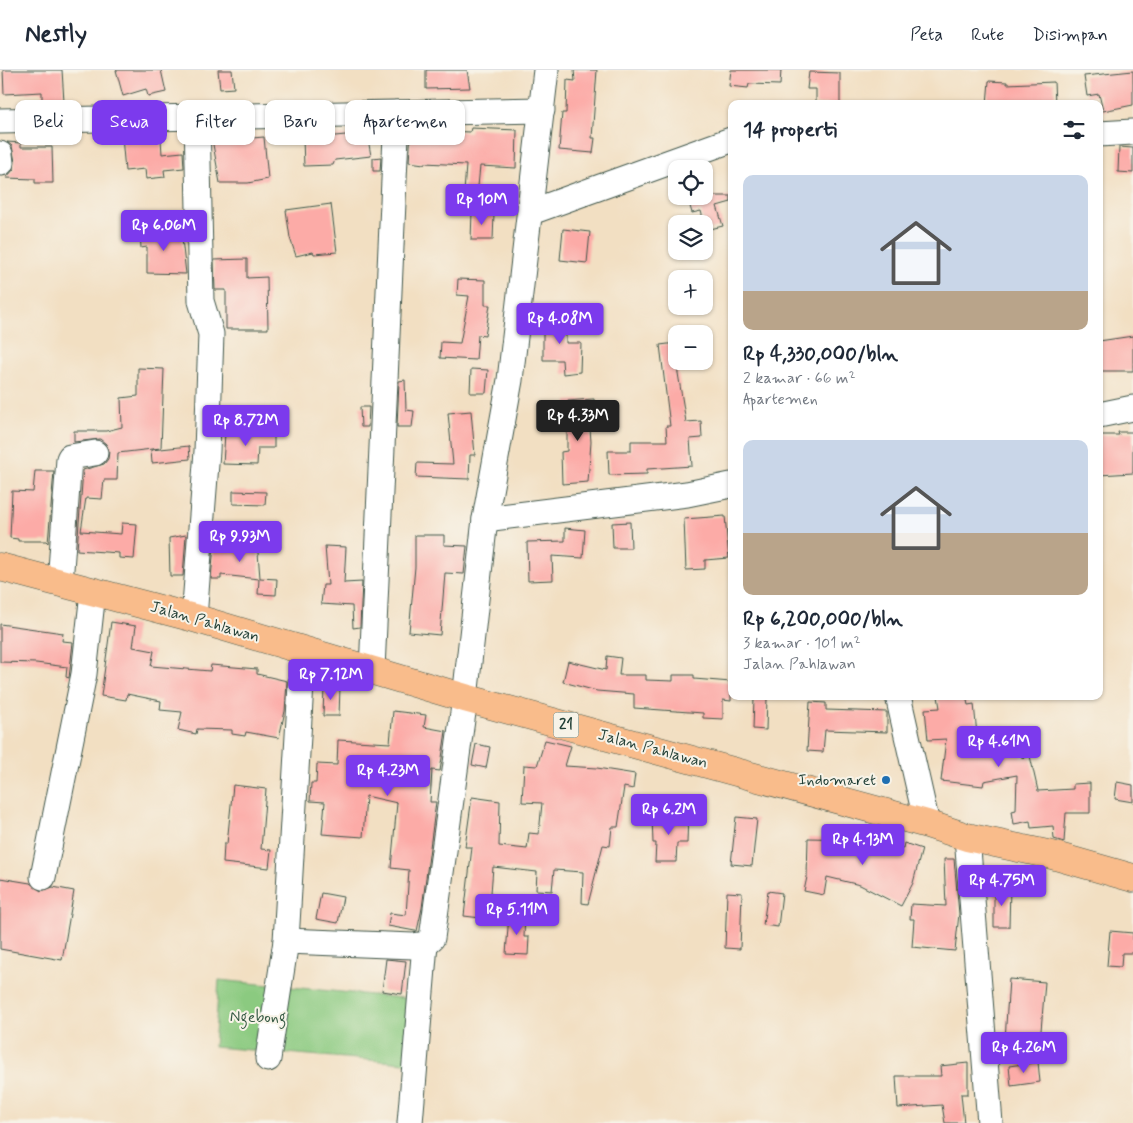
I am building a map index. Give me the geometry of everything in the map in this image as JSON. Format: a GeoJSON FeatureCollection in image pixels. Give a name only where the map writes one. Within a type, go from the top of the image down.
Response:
{"type":"FeatureCollection","features":[{"type":"Feature","properties":{"kind":"highway","name":"Jalan Pahlawan"},"geometry":{"type":"LineString","coordinates":[[0,568],[194,618],[465,698],[928,824],[967,837],[1052,855],[1133,878]]}},
{"type":"Feature","properties":{"kind":"street"},"geometry":{"type":"LineString","coordinates":[[286,941],[413,946],[425,944],[432,938],[465,698],[485,519],[510,380],[546,70]]}},
{"type":"Feature","properties":{"kind":"street"},"geometry":{"type":"LineString","coordinates":[[465,112],[542,110]]}},
{"type":"Feature","properties":{"kind":"street"},"geometry":{"type":"LineString","coordinates":[[255,116],[345,114]]}},
{"type":"Feature","properties":{"kind":"street"},"geometry":{"type":"LineString","coordinates":[[0,121],[177,117]]}},
{"type":"Feature","properties":{"kind":"street"},"geometry":{"type":"LineString","coordinates":[[1103,134],[1133,132]]}},
{"type":"Feature","properties":{"kind":"street"},"geometry":{"type":"LineString","coordinates":[[531,212],[728,141]]}},
{"type":"Feature","properties":{"kind":"street"},"geometry":{"type":"LineString","coordinates":[[194,618],[207,451],[211,334],[200,301],[197,145]]}},
{"type":"Feature","properties":{"kind":"street"},"geometry":{"type":"LineString","coordinates":[[372,670],[396,145]]}},
{"type":"Feature","properties":{"kind":"street"},"geometry":{"type":"LineString","coordinates":[[0,154],[1,163]]}},
{"type":"Feature","properties":{"kind":"street"},"geometry":{"type":"LineString","coordinates":[[1103,414],[1133,408]]}},
{"type":"Feature","properties":{"kind":"street"},"geometry":{"type":"LineString","coordinates":[[60,583],[69,459],[70,457],[95,453]]}},
{"type":"Feature","properties":{"kind":"street"},"geometry":{"type":"LineString","coordinates":[[485,519],[687,494],[728,487]]}},
{"type":"Feature","properties":{"kind":"street"},"geometry":{"type":"LineString","coordinates":[[42,876],[84,674],[93,592]]}},
{"type":"Feature","properties":{"kind":"street"},"geometry":{"type":"LineString","coordinates":[[268,1060],[286,941],[303,650]]}},
{"type":"Feature","properties":{"kind":"street"},"geometry":{"type":"LineString","coordinates":[[899,700],[928,824]]}},
{"type":"Feature","properties":{"kind":"street"},"geometry":{"type":"LineString","coordinates":[[967,837],[990,1123]]}},
{"type":"Feature","properties":{"kind":"street"},"geometry":{"type":"LineString","coordinates":[[410,1123],[425,944]]}},
{"type":"Feature","properties":{"kind":"green space","name":"Ngebong"},"geometry":{"type":"Polygon","coordinates":[[[219,980],[423,1000],[417,1064],[214,1047],[219,980]]]}},
{"type":"Feature","properties":{"kind":"building"},"geometry":{"type":"Polygon","coordinates":[[[3,70],[62,70],[64,100],[42,100],[42,92],[4,94],[3,70]]]}},
{"type":"Feature","properties":{"kind":"building"},"geometry":{"type":"Polygon","coordinates":[[[116,70],[161,70],[166,92],[148,96],[146,89],[123,96],[116,70]]]}},
{"type":"Feature","properties":{"kind":"building"},"geometry":{"type":"Polygon","coordinates":[[[218,70],[232,70],[234,88],[220,89],[218,70]]]}},
{"type":"Feature","properties":{"kind":"building"},"geometry":{"type":"Polygon","coordinates":[[[426,70],[467,70],[470,88],[426,89],[426,70]]]}},
{"type":"Feature","properties":{"kind":"building"},"geometry":{"type":"Polygon","coordinates":[[[574,70],[597,70],[592,138],[595,138],[593,153],[559,150],[562,113],[566,113],[567,80],[575,81],[574,70]]]}},
{"type":"Feature","properties":{"kind":"building"},"geometry":{"type":"Polygon","coordinates":[[[731,70],[781,70],[780,85],[749,84],[748,88],[729,86],[731,70]]]}},
{"type":"Feature","properties":{"kind":"building"},"geometry":{"type":"Polygon","coordinates":[[[1133,71],[1133,105],[1103,111],[1103,100],[1100,100],[1099,94],[1087,96],[1084,76],[1133,71]]]}},
{"type":"Feature","properties":{"kind":"building"},"geometry":{"type":"Polygon","coordinates":[[[809,72],[840,73],[840,100],[816,100],[816,89],[807,89],[809,72]]]}},
{"type":"Feature","properties":{"kind":"building"},"geometry":{"type":"Polygon","coordinates":[[[989,81],[1007,82],[1007,84],[1054,82],[1055,100],[987,100],[989,81]]]}},
{"type":"Feature","properties":{"kind":"building"},"geometry":{"type":"Polygon","coordinates":[[[471,128],[517,130],[516,168],[480,166],[476,207],[463,206],[466,165],[409,162],[410,145],[465,145],[465,132],[470,132],[471,128]]]}},
{"type":"Feature","properties":{"kind":"building"},"geometry":{"type":"Polygon","coordinates":[[[345,135],[345,145],[369,145],[371,156],[335,160],[333,165],[304,166],[303,145],[335,145],[335,136],[345,135]]]}},
{"type":"Feature","properties":{"kind":"building"},"geometry":{"type":"Polygon","coordinates":[[[264,137],[268,179],[248,183],[220,183],[213,145],[255,145],[255,138],[264,137]]]}},
{"type":"Feature","properties":{"kind":"building"},"geometry":{"type":"Polygon","coordinates":[[[7,142],[15,143],[15,145],[21,145],[21,147],[52,147],[53,183],[35,183],[35,179],[6,178],[14,169],[15,162],[12,146],[7,142]]]}},
{"type":"Feature","properties":{"kind":"building"},"geometry":{"type":"Polygon","coordinates":[[[123,145],[161,145],[162,154],[183,152],[184,168],[164,170],[165,177],[146,179],[145,169],[125,171],[123,145]]]}},
{"type":"Feature","properties":{"kind":"building"},"geometry":{"type":"Polygon","coordinates":[[[1119,147],[1133,148],[1133,173],[1118,172],[1119,147]]]}},
{"type":"Feature","properties":{"kind":"building"},"geometry":{"type":"Polygon","coordinates":[[[381,157],[380,171],[373,171],[373,158],[381,157]]]}},
{"type":"Feature","properties":{"kind":"building"},"geometry":{"type":"Polygon","coordinates":[[[713,196],[728,196],[728,203],[717,206],[723,226],[713,228],[713,215],[702,215],[701,211],[692,213],[690,205],[713,205],[713,196]]]}},
{"type":"Feature","properties":{"kind":"building"},"geometry":{"type":"Polygon","coordinates":[[[331,204],[337,252],[314,254],[313,252],[296,256],[290,238],[286,210],[331,204]]]}},
{"type":"Feature","properties":{"kind":"building"},"geometry":{"type":"Polygon","coordinates":[[[472,212],[494,214],[493,240],[471,240],[472,212]]]}},
{"type":"Feature","properties":{"kind":"building"},"geometry":{"type":"Polygon","coordinates":[[[563,229],[590,232],[587,263],[560,260],[563,229]]]}},
{"type":"Feature","properties":{"kind":"building"},"geometry":{"type":"Polygon","coordinates":[[[181,230],[186,274],[147,273],[147,247],[141,248],[140,232],[181,230]]]}},
{"type":"Feature","properties":{"kind":"building"},"geometry":{"type":"Polygon","coordinates":[[[247,259],[247,278],[267,277],[268,329],[226,329],[226,290],[215,290],[214,260],[247,259]]]}},
{"type":"Feature","properties":{"kind":"building"},"geometry":{"type":"Polygon","coordinates":[[[458,279],[485,280],[485,305],[490,305],[485,336],[478,335],[476,360],[440,358],[441,342],[460,343],[469,296],[457,295],[458,279]]]}},
{"type":"Feature","properties":{"kind":"building"},"geometry":{"type":"Polygon","coordinates":[[[543,317],[566,317],[566,343],[581,343],[580,372],[563,374],[562,360],[543,360],[543,317]]]}},
{"type":"Feature","properties":{"kind":"building"},"geometry":{"type":"Polygon","coordinates":[[[1133,336],[1133,371],[1103,371],[1103,340],[1133,336]]]}},
{"type":"Feature","properties":{"kind":"building"},"geometry":{"type":"Polygon","coordinates":[[[668,344],[668,370],[677,370],[686,422],[701,421],[702,438],[690,439],[692,466],[647,469],[647,474],[609,475],[608,451],[631,451],[631,441],[667,441],[666,426],[670,426],[660,345],[668,344]]]}},
{"type":"Feature","properties":{"kind":"building"},"geometry":{"type":"Polygon","coordinates":[[[138,368],[164,369],[161,448],[118,453],[117,480],[104,480],[102,499],[86,498],[81,531],[121,534],[122,523],[137,524],[134,559],[119,558],[119,553],[77,550],[83,470],[104,464],[108,459],[109,451],[106,444],[100,439],[74,442],[74,431],[106,431],[122,427],[121,398],[138,396],[138,368]]]}},
{"type":"Feature","properties":{"kind":"building"},"geometry":{"type":"Polygon","coordinates":[[[471,369],[488,370],[486,393],[470,393],[471,369]]]}},
{"type":"Feature","properties":{"kind":"building"},"geometry":{"type":"Polygon","coordinates":[[[405,380],[406,410],[414,411],[412,427],[397,427],[399,381],[405,380]]]}},
{"type":"Feature","properties":{"kind":"building"},"geometry":{"type":"Polygon","coordinates":[[[594,399],[595,413],[589,414],[591,442],[588,482],[562,484],[561,452],[567,451],[567,401],[594,399]]]}},
{"type":"Feature","properties":{"kind":"building"},"geometry":{"type":"Polygon","coordinates":[[[360,407],[369,407],[368,427],[361,427],[360,407]]]}},
{"type":"Feature","properties":{"kind":"building"},"geometry":{"type":"Polygon","coordinates":[[[471,411],[475,455],[470,455],[469,479],[416,477],[417,463],[453,464],[448,413],[471,411]]]}},
{"type":"Feature","properties":{"kind":"building"},"geometry":{"type":"Polygon","coordinates":[[[274,432],[274,448],[258,448],[257,465],[223,464],[225,433],[274,432]]]}},
{"type":"Feature","properties":{"kind":"building"},"geometry":{"type":"Polygon","coordinates":[[[1118,432],[1133,432],[1133,473],[1103,475],[1103,435],[1119,435],[1118,432]]]}},
{"type":"Feature","properties":{"kind":"building"},"geometry":{"type":"Polygon","coordinates":[[[189,446],[190,459],[152,463],[151,450],[189,446]]]}},
{"type":"Feature","properties":{"kind":"building"},"geometry":{"type":"Polygon","coordinates":[[[35,471],[54,471],[48,543],[46,541],[18,541],[18,539],[10,538],[12,491],[33,492],[35,471]]]}},
{"type":"Feature","properties":{"kind":"building"},"geometry":{"type":"Polygon","coordinates":[[[233,491],[266,492],[265,505],[233,504],[233,491]]]}},
{"type":"Feature","properties":{"kind":"building"},"geometry":{"type":"Polygon","coordinates":[[[725,516],[728,558],[705,560],[705,569],[686,570],[684,519],[725,516]]]}},
{"type":"Feature","properties":{"kind":"building"},"geometry":{"type":"Polygon","coordinates":[[[630,522],[631,548],[613,548],[612,523],[630,522]]]}},
{"type":"Feature","properties":{"kind":"building"},"geometry":{"type":"Polygon","coordinates":[[[565,528],[585,530],[583,558],[552,556],[553,580],[528,581],[527,542],[565,541],[565,528]]]}},
{"type":"Feature","properties":{"kind":"building"},"geometry":{"type":"Polygon","coordinates":[[[215,534],[222,534],[222,542],[257,540],[260,578],[277,579],[276,595],[258,594],[259,579],[221,575],[221,579],[211,579],[215,534]]]}},
{"type":"Feature","properties":{"kind":"building"},"geometry":{"type":"Polygon","coordinates":[[[186,535],[183,576],[170,576],[169,538],[186,535]]]}},
{"type":"Feature","properties":{"kind":"building"},"geometry":{"type":"Polygon","coordinates":[[[415,535],[444,535],[444,545],[467,546],[464,574],[445,573],[440,635],[409,632],[415,567],[415,535]]]}},
{"type":"Feature","properties":{"kind":"building"},"geometry":{"type":"Polygon","coordinates":[[[325,546],[346,547],[344,583],[362,582],[360,627],[353,628],[352,606],[321,604],[323,585],[328,585],[325,546]]]}},
{"type":"Feature","properties":{"kind":"building"},"geometry":{"type":"Polygon","coordinates":[[[111,622],[136,626],[133,647],[154,651],[151,666],[210,671],[211,665],[257,669],[257,674],[287,681],[285,711],[279,738],[246,732],[245,736],[232,734],[232,730],[197,729],[196,734],[178,730],[182,712],[160,710],[161,701],[127,694],[126,700],[101,696],[111,622]]]}},
{"type":"Feature","properties":{"kind":"building"},"geometry":{"type":"Polygon","coordinates":[[[0,624],[63,633],[62,641],[73,642],[69,678],[66,677],[67,667],[36,663],[0,662],[0,624]]]}},
{"type":"Feature","properties":{"kind":"building"},"geometry":{"type":"Polygon","coordinates":[[[607,656],[621,658],[619,675],[646,675],[646,680],[673,681],[673,675],[694,675],[694,679],[728,682],[728,700],[731,701],[723,700],[723,719],[703,718],[703,713],[634,708],[634,694],[597,691],[563,682],[568,661],[606,670],[607,656]]]}},
{"type":"Feature","properties":{"kind":"building"},"geometry":{"type":"Polygon","coordinates":[[[324,686],[340,687],[339,716],[323,716],[324,686]]]}},
{"type":"Feature","properties":{"kind":"building"},"geometry":{"type":"Polygon","coordinates":[[[754,700],[767,700],[766,730],[753,729],[754,700]]]}},
{"type":"Feature","properties":{"kind":"building"},"geometry":{"type":"Polygon","coordinates":[[[939,700],[967,700],[968,705],[974,704],[978,745],[1022,745],[1022,758],[1030,756],[1038,791],[1073,789],[1073,784],[1090,783],[1090,813],[1066,813],[1064,842],[1054,839],[1053,826],[1031,828],[1030,821],[1014,824],[1012,811],[1016,810],[1017,775],[984,781],[983,786],[941,781],[946,739],[928,740],[925,709],[940,708],[939,700]]]}},
{"type":"Feature","properties":{"kind":"building"},"geometry":{"type":"Polygon","coordinates":[[[810,702],[826,703],[826,710],[887,712],[887,732],[825,730],[823,752],[807,751],[810,702]]]}},
{"type":"Feature","properties":{"kind":"building"},"geometry":{"type":"Polygon","coordinates":[[[393,711],[426,715],[424,727],[446,731],[440,771],[432,770],[430,802],[436,802],[422,908],[417,931],[388,926],[390,913],[406,915],[409,870],[391,868],[397,803],[366,796],[363,837],[322,834],[325,802],[310,801],[311,783],[316,783],[317,764],[337,765],[338,740],[390,743],[393,711]]]}},
{"type":"Feature","properties":{"kind":"building"},"geometry":{"type":"Polygon","coordinates":[[[545,740],[571,746],[565,766],[597,768],[635,774],[633,789],[624,787],[618,827],[612,827],[610,846],[603,845],[588,904],[582,903],[583,872],[554,870],[552,891],[536,890],[537,872],[493,867],[489,919],[464,916],[472,847],[465,847],[472,797],[500,801],[499,846],[527,849],[529,833],[539,834],[542,803],[522,802],[524,765],[537,766],[545,740]]]}},
{"type":"Feature","properties":{"kind":"building"},"geometry":{"type":"Polygon","coordinates":[[[476,744],[490,747],[486,768],[472,765],[476,744]]]}},
{"type":"Feature","properties":{"kind":"building"},"geometry":{"type":"Polygon","coordinates":[[[1117,782],[1133,785],[1133,802],[1115,799],[1117,782]]]}},
{"type":"Feature","properties":{"kind":"building"},"geometry":{"type":"Polygon","coordinates":[[[233,785],[266,789],[261,849],[271,850],[269,868],[223,863],[224,844],[227,844],[233,785]]]}},
{"type":"Feature","properties":{"kind":"building"},"geometry":{"type":"Polygon","coordinates":[[[672,813],[688,813],[687,843],[677,843],[676,862],[655,862],[656,843],[653,843],[652,817],[672,818],[672,813]]]}},
{"type":"Feature","properties":{"kind":"building"},"geometry":{"type":"Polygon","coordinates":[[[736,817],[757,819],[752,866],[731,864],[736,817]]]}},
{"type":"Feature","properties":{"kind":"building"},"geometry":{"type":"Polygon","coordinates":[[[858,834],[903,848],[904,843],[922,849],[913,883],[901,906],[860,885],[827,877],[824,895],[804,891],[807,877],[808,838],[856,839],[858,834]]]}},
{"type":"Feature","properties":{"kind":"building"},"geometry":{"type":"Polygon","coordinates":[[[944,859],[954,859],[959,914],[955,951],[912,947],[914,919],[910,919],[911,904],[946,906],[944,859]]]}},
{"type":"Feature","properties":{"kind":"building"},"geometry":{"type":"Polygon","coordinates":[[[0,878],[30,883],[41,891],[53,887],[74,891],[62,960],[0,949],[0,878]]]}},
{"type":"Feature","properties":{"kind":"building"},"geometry":{"type":"Polygon","coordinates":[[[994,886],[1010,887],[1009,927],[994,927],[994,886]]]}},
{"type":"Feature","properties":{"kind":"building"},"geometry":{"type":"Polygon","coordinates":[[[768,891],[782,893],[778,927],[763,925],[768,891]]]}},
{"type":"Feature","properties":{"kind":"building"},"geometry":{"type":"Polygon","coordinates":[[[727,892],[742,893],[740,949],[725,948],[727,892]]]}},
{"type":"Feature","properties":{"kind":"building"},"geometry":{"type":"Polygon","coordinates":[[[321,893],[343,897],[338,923],[316,919],[321,893]]]}},
{"type":"Feature","properties":{"kind":"building"},"geometry":{"type":"Polygon","coordinates":[[[509,914],[525,914],[524,937],[529,937],[528,955],[506,954],[509,914]]]}},
{"type":"Feature","properties":{"kind":"building"},"geometry":{"type":"Polygon","coordinates":[[[1110,931],[1133,933],[1133,953],[1122,953],[1121,967],[1107,966],[1110,931]]]}},
{"type":"Feature","properties":{"kind":"building"},"geometry":{"type":"Polygon","coordinates":[[[386,959],[406,961],[402,994],[382,991],[386,959]]]}},
{"type":"Feature","properties":{"kind":"building"},"geometry":{"type":"Polygon","coordinates":[[[1009,979],[1045,982],[1040,1043],[1005,1040],[1009,979]]]}},
{"type":"Feature","properties":{"kind":"building"},"geometry":{"type":"Polygon","coordinates":[[[1038,1062],[1040,1082],[1011,1086],[1009,1066],[1038,1062]]]}},
{"type":"Feature","properties":{"kind":"building"},"geometry":{"type":"Polygon","coordinates":[[[968,1063],[968,1094],[961,1094],[964,1123],[945,1123],[942,1105],[898,1108],[896,1076],[941,1076],[940,1066],[968,1063]]]}},
{"type":"Feature","properties":{"kind":"place","name":"Indomaret"},"geometry":{"type":"Point","coordinates":[886,780]}}]}
